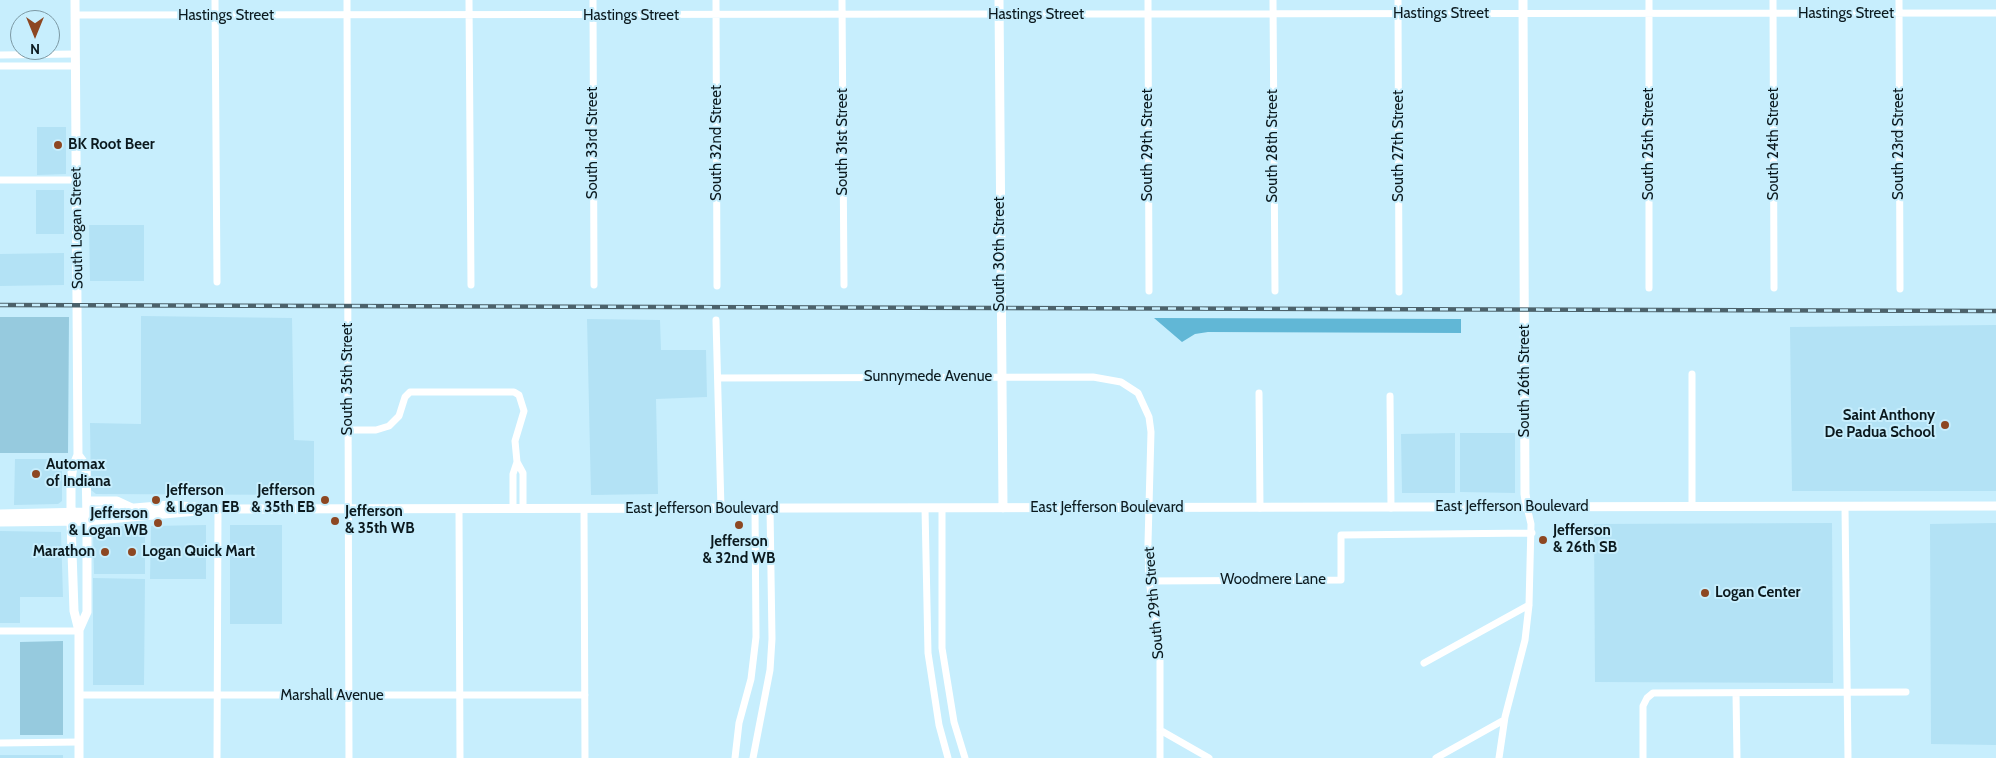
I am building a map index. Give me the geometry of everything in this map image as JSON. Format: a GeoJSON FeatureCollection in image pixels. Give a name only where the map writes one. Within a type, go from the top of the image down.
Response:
{"type":"FeatureCollection","features":[{"type":"Feature","properties":{"kind":"street","name":"South Logan Street"},"geometry":{"type":"LineString","coordinates":[[75,0],[78,456],[73,467],[71,522],[74,611],[79,631]]}},
{"type":"Feature","properties":{"kind":"street"},"geometry":{"type":"LineString","coordinates":[[216,0],[217,282]]}},
{"type":"Feature","properties":{"kind":"street","name":"South 35th Street"},"geometry":{"type":"LineString","coordinates":[[347,0],[349,758]]}},
{"type":"Feature","properties":{"kind":"street"},"geometry":{"type":"LineString","coordinates":[[469,0],[471,285]]}},
{"type":"Feature","properties":{"kind":"street","name":"South 33rd Street"},"geometry":{"type":"LineString","coordinates":[[593,0],[594,285]]}},
{"type":"Feature","properties":{"kind":"street","name":"South 32nd Street"},"geometry":{"type":"LineString","coordinates":[[716,0],[717,286]]}},
{"type":"Feature","properties":{"kind":"street","name":"South 31st Street"},"geometry":{"type":"LineString","coordinates":[[842,0],[844,285]]}},
{"type":"Feature","properties":{"kind":"street","name":"South 30th Street"},"geometry":{"type":"LineString","coordinates":[[998,0],[1003,508]]}},
{"type":"Feature","properties":{"kind":"street","name":"South 29th Street"},"geometry":{"type":"LineString","coordinates":[[1148,0],[1149,290]]}},
{"type":"Feature","properties":{"kind":"street","name":"South 28th Street"},"geometry":{"type":"LineString","coordinates":[[1273,0],[1274,291]]}},
{"type":"Feature","properties":{"kind":"street","name":"South 27th Street"},"geometry":{"type":"LineString","coordinates":[[1398,0],[1399,292]]}},
{"type":"Feature","properties":{"kind":"street","name":"South 26th Street"},"geometry":{"type":"LineString","coordinates":[[1499,758],[1504,720],[1522,655],[1528,605],[1532,533],[1525,494],[1523,0]]}},
{"type":"Feature","properties":{"kind":"street","name":"South 25th Street"},"geometry":{"type":"LineString","coordinates":[[1648,0],[1649,288]]}},
{"type":"Feature","properties":{"kind":"street","name":"South 24th Street"},"geometry":{"type":"LineString","coordinates":[[1773,0],[1774,288]]}},
{"type":"Feature","properties":{"kind":"street","name":"South 23rd Street"},"geometry":{"type":"LineString","coordinates":[[1899,0],[1900,289]]}},
{"type":"Feature","properties":{"kind":"street","name":"Hastings Street"},"geometry":{"type":"LineString","coordinates":[[75,16],[1996,13]]}},
{"type":"Feature","properties":{"kind":"street"},"geometry":{"type":"LineString","coordinates":[[0,55],[75,54]]}},
{"type":"Feature","properties":{"kind":"street"},"geometry":{"type":"LineString","coordinates":[[0,66],[76,66]]}},
{"type":"Feature","properties":{"kind":"street"},"geometry":{"type":"LineString","coordinates":[[0,180],[76,180]]}},
{"type":"Feature","properties":{"kind":"street"},"geometry":{"type":"LineString","coordinates":[[716,320],[721,509]]}},
{"type":"Feature","properties":{"kind":"street"},"geometry":{"type":"LineString","coordinates":[[1692,374],[1692,506]]}},
{"type":"Feature","properties":{"kind":"street","name":"Sunnymede Avenue"},"geometry":{"type":"LineString","coordinates":[[718,378],[1108,378],[1121,382],[1135,392]]}},
{"type":"Feature","properties":{"kind":"street"},"geometry":{"type":"LineString","coordinates":[[348,430],[376,430],[390,426],[400,416],[405,397],[410,392],[509,391],[519,395],[524,410],[515,441],[516,462],[513,474],[513,509]]}},
{"type":"Feature","properties":{"kind":"street","name":"South 29th Street"},"geometry":{"type":"LineString","coordinates":[[1135,392],[1143,402],[1149,417],[1149,581],[1159,634],[1160,758]]}},
{"type":"Feature","properties":{"kind":"street"},"geometry":{"type":"LineString","coordinates":[[1259,393],[1260,508]]}},
{"type":"Feature","properties":{"kind":"street"},"geometry":{"type":"LineString","coordinates":[[1390,396],[1391,508]]}},
{"type":"Feature","properties":{"kind":"street","name":"South Logan Street"},"geometry":{"type":"LineString","coordinates":[[78,456],[86,466],[87,501],[87,612],[79,631]]}},
{"type":"Feature","properties":{"kind":"street"},"geometry":{"type":"LineString","coordinates":[[516,462],[523,473],[524,509]]}},
{"type":"Feature","properties":{"kind":"street"},"geometry":{"type":"LineString","coordinates":[[87,501],[117,501],[132,508]]}},
{"type":"Feature","properties":{"kind":"street","name":"East Jefferson Boulevard"},"geometry":{"type":"LineString","coordinates":[[0,522],[71,522],[87,516],[132,508],[170,505],[218,509]]}},
{"type":"Feature","properties":{"kind":"street","name":"East Jefferson Boulevard"},"geometry":{"type":"LineString","coordinates":[[0,514],[71,512],[87,516],[218,509],[1996,506]]}},
{"type":"Feature","properties":{"kind":"street"},"geometry":{"type":"LineString","coordinates":[[1846,507],[1848,758]]}},
{"type":"Feature","properties":{"kind":"street"},"geometry":{"type":"LineString","coordinates":[[735,758],[739,723],[750,679],[756,637],[755,508]]}},
{"type":"Feature","properties":{"kind":"street"},"geometry":{"type":"LineString","coordinates":[[752,758],[770,670],[772,639],[770,508]]}},
{"type":"Feature","properties":{"kind":"street"},"geometry":{"type":"LineString","coordinates":[[926,508],[928,653],[939,725],[948,758]]}},
{"type":"Feature","properties":{"kind":"street"},"geometry":{"type":"LineString","coordinates":[[942,508],[942,648],[954,722],[965,758]]}},
{"type":"Feature","properties":{"kind":"street"},"geometry":{"type":"LineString","coordinates":[[217,758],[218,509]]}},
{"type":"Feature","properties":{"kind":"street"},"geometry":{"type":"LineString","coordinates":[[459,509],[460,758]]}},
{"type":"Feature","properties":{"kind":"street"},"geometry":{"type":"LineString","coordinates":[[584,509],[585,758]]}},
{"type":"Feature","properties":{"kind":"street","name":"Woodmere Lane"},"geometry":{"type":"LineString","coordinates":[[1149,581],[1341,580],[1341,535],[1532,533]]}},
{"type":"Feature","properties":{"kind":"street"},"geometry":{"type":"LineString","coordinates":[[1424,663],[1528,605]]}},
{"type":"Feature","properties":{"kind":"street"},"geometry":{"type":"LineString","coordinates":[[0,631],[79,631],[79,758]]}},
{"type":"Feature","properties":{"kind":"street"},"geometry":{"type":"LineString","coordinates":[[1643,758],[1643,706],[1647,698],[1653,693],[1906,692]]}},
{"type":"Feature","properties":{"kind":"street"},"geometry":{"type":"LineString","coordinates":[[1736,693],[1737,758]]}},
{"type":"Feature","properties":{"kind":"street","name":"Marshall Avenue"},"geometry":{"type":"LineString","coordinates":[[79,695],[585,695]]}},
{"type":"Feature","properties":{"kind":"street"},"geometry":{"type":"LineString","coordinates":[[1436,758],[1504,720]]}},
{"type":"Feature","properties":{"kind":"street"},"geometry":{"type":"LineString","coordinates":[[1160,730],[1210,758]]}},
{"type":"Feature","properties":{"kind":"street"},"geometry":{"type":"LineString","coordinates":[[0,743],[79,742]]}},
{"type":"Feature","properties":{"kind":"shaded area"},"geometry":{"type":"Polygon","coordinates":[[[37,127],[66,127],[66,174],[37,175],[37,127]]]}},
{"type":"Feature","properties":{"kind":"shaded area"},"geometry":{"type":"Polygon","coordinates":[[[36,190],[64,190],[64,234],[36,234],[36,190]]]}},
{"type":"Feature","properties":{"kind":"shaded area"},"geometry":{"type":"Polygon","coordinates":[[[89,225],[144,225],[144,281],[90,281],[89,225]]]}},
{"type":"Feature","properties":{"kind":"shaded area"},"geometry":{"type":"Polygon","coordinates":[[[64,253],[64,285],[0,286],[0,254],[64,253]]]}},
{"type":"Feature","properties":{"kind":"shaded area"},"geometry":{"type":"Polygon","coordinates":[[[141,316],[292,318],[294,440],[314,441],[314,495],[96,494],[91,490],[90,423],[141,424],[141,316]]]}},
{"type":"Feature","properties":{"kind":"shaded area"},"geometry":{"type":"Polygon","coordinates":[[[0,317],[69,317],[68,453],[0,453],[0,317]]]}},
{"type":"Feature","properties":{"kind":"shaded area"},"geometry":{"type":"Polygon","coordinates":[[[1154,318],[1461,319],[1461,333],[1208,332],[1195,334],[1182,342],[1154,318]]]}},
{"type":"Feature","properties":{"kind":"shaded area"},"geometry":{"type":"Polygon","coordinates":[[[587,319],[660,320],[661,350],[706,350],[707,397],[656,399],[658,494],[591,495],[587,319]]]}},
{"type":"Feature","properties":{"kind":"shaded area"},"geometry":{"type":"Polygon","coordinates":[[[1996,325],[1996,491],[1792,491],[1790,327],[1996,325]]]}},
{"type":"Feature","properties":{"kind":"shaded area"},"geometry":{"type":"Polygon","coordinates":[[[1455,433],[1455,493],[1402,493],[1401,434],[1455,433]]]}},
{"type":"Feature","properties":{"kind":"shaded area"},"geometry":{"type":"Polygon","coordinates":[[[1460,433],[1515,433],[1515,493],[1460,492],[1460,433]]]}},
{"type":"Feature","properties":{"kind":"shaded area"},"geometry":{"type":"Polygon","coordinates":[[[15,459],[62,459],[62,501],[58,504],[14,505],[15,459]]]}},
{"type":"Feature","properties":{"kind":"shaded area"},"geometry":{"type":"Polygon","coordinates":[[[1832,523],[1833,683],[1595,682],[1594,524],[1832,523]]]}},
{"type":"Feature","properties":{"kind":"shaded area"},"geometry":{"type":"Polygon","coordinates":[[[1996,523],[1996,745],[1931,744],[1930,524],[1996,523]]]}},
{"type":"Feature","properties":{"kind":"shaded area"},"geometry":{"type":"Polygon","coordinates":[[[206,525],[206,579],[150,579],[151,526],[206,525]]]}},
{"type":"Feature","properties":{"kind":"shaded area"},"geometry":{"type":"Polygon","coordinates":[[[230,525],[282,525],[282,624],[230,624],[230,525]]]}},
{"type":"Feature","properties":{"kind":"shaded area"},"geometry":{"type":"Polygon","coordinates":[[[145,526],[145,574],[94,574],[93,532],[96,528],[145,526]]]}},
{"type":"Feature","properties":{"kind":"shaded area"},"geometry":{"type":"Polygon","coordinates":[[[0,531],[61,532],[63,597],[20,597],[20,623],[0,623],[0,531]]]}},
{"type":"Feature","properties":{"kind":"shaded area"},"geometry":{"type":"Polygon","coordinates":[[[93,578],[145,579],[144,685],[93,685],[93,578]]]}},
{"type":"Feature","properties":{"kind":"shaded area"},"geometry":{"type":"Polygon","coordinates":[[[63,641],[63,735],[20,735],[20,642],[63,641]]]}},
{"type":"Feature","properties":{"kind":"shaded area"},"geometry":{"type":"Polygon","coordinates":[[[0,755],[63,755],[63,758],[0,758],[0,755]]]}},
{"type":"Feature","properties":{"kind":"railway"},"geometry":{"type":"LineString","coordinates":[[0,305],[1996,311]]}},
{"type":"Feature","properties":{"kind":"place","name":"BK Root Beer"},"geometry":{"type":"Point","coordinates":[58,145]}},
{"type":"Feature","properties":{"kind":"place","name":"Saint Anthony De Padua School"},"geometry":{"type":"Point","coordinates":[1945,425]}},
{"type":"Feature","properties":{"kind":"place","name":"Automax of Indiana"},"geometry":{"type":"Point","coordinates":[36,474]}},
{"type":"Feature","properties":{"kind":"place","name":"Jefferson & Logan EB"},"geometry":{"type":"Point","coordinates":[156,500]}},
{"type":"Feature","properties":{"kind":"place","name":"Jefferson & 35th EB"},"geometry":{"type":"Point","coordinates":[325,500]}},
{"type":"Feature","properties":{"kind":"place","name":"Jefferson & 35th WB"},"geometry":{"type":"Point","coordinates":[335,521]}},
{"type":"Feature","properties":{"kind":"place","name":"Jefferson & Logan WB"},"geometry":{"type":"Point","coordinates":[158,523]}},
{"type":"Feature","properties":{"kind":"place","name":"Jefferson & 32nd WB"},"geometry":{"type":"Point","coordinates":[739,525]}},
{"type":"Feature","properties":{"kind":"place","name":"Jefferson & 26th SB"},"geometry":{"type":"Point","coordinates":[1543,540]}},
{"type":"Feature","properties":{"kind":"place","name":"Marathon"},"geometry":{"type":"Point","coordinates":[105,552]}},
{"type":"Feature","properties":{"kind":"place","name":"Logan Quick Mart"},"geometry":{"type":"Point","coordinates":[132,552]}},
{"type":"Feature","properties":{"kind":"place","name":"Logan Center"},"geometry":{"type":"Point","coordinates":[1705,593]}}]}
